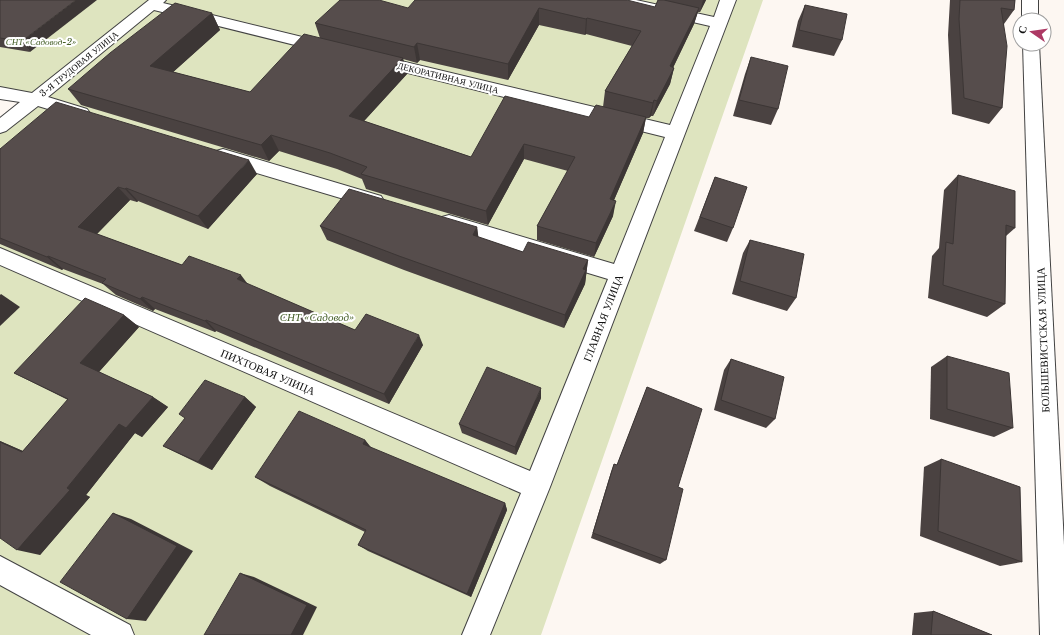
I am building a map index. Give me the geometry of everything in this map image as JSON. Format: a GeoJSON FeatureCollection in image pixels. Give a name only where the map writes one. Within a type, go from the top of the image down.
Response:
{"type":"FeatureCollection","features":[{"type":"Feature","properties":{"kind":"street"},"geometry":{"type":"LineString","coordinates":[[615,0],[720,23]]}},
{"type":"Feature","properties":{"kind":"street","name":"ГЛАВНАЯ УЛИЦА"},"geometry":{"type":"LineString","coordinates":[[476,635],[537,488],[728,0]]}},
{"type":"Feature","properties":{"kind":"street"},"geometry":{"type":"LineString","coordinates":[[1030,0],[1030,12]]}},
{"type":"Feature","properties":{"kind":"street","name":"ДЕКОРАТИВНАЯ УЛИЦА"},"geometry":{"type":"LineString","coordinates":[[154,3],[352,54],[675,133]]}},
{"type":"Feature","properties":{"kind":"street","name":"3-Я ТРУДОВАЯ УЛИЦА"},"geometry":{"type":"LineString","coordinates":[[0,127],[154,3]]}},
{"type":"Feature","properties":{"kind":"street","name":"БОЛЬШЕВИСТСКАЯ УЛИЦА"},"geometry":{"type":"LineString","coordinates":[[1031,52],[1054,635]]}},
{"type":"Feature","properties":{"kind":"street"},"geometry":{"type":"LineString","coordinates":[[0,92],[35,100],[101,119]]}},
{"type":"Feature","properties":{"kind":"street"},"geometry":{"type":"LineString","coordinates":[[208,151],[391,206]]}},
{"type":"Feature","properties":{"kind":"street"},"geometry":{"type":"LineString","coordinates":[[429,217],[620,274]]}},
{"type":"Feature","properties":{"kind":"street","name":"ПИХТОВАЯ УЛИЦА"},"geometry":{"type":"LineString","coordinates":[[0,256],[537,488]]}},
{"type":"Feature","properties":{"kind":"street"},"geometry":{"type":"LineString","coordinates":[[0,570],[120,635]]}},
{"type":"Feature","properties":{"kind":"green space","name":"СНТ «Садовод»"},"geometry":{"type":"Polygon","coordinates":[[[0,0],[763,0],[541,635],[0,635],[0,128],[35,100],[0,93],[0,0]]]}},
{"type":"Feature","properties":{"kind":"building"},"geometry":{"type":"Polygon","coordinates":[[[0,0],[76,0],[22,41],[0,38],[0,0]]]}},
{"type":"Feature","properties":{"kind":"building"},"geometry":{"type":"Polygon","coordinates":[[[340,0],[379,0],[408,8],[415,0],[627,0],[655,7],[658,0],[664,0],[699,8],[670,66],[674,68],[657,101],[654,100],[653,103],[605,91],[641,31],[539,8],[508,64],[417,43],[414,47],[315,23],[340,0]]]}},
{"type":"Feature","properties":{"kind":"building"},"geometry":{"type":"Polygon","coordinates":[[[960,0],[1015,0],[1014,10],[1001,8],[1007,46],[1002,108],[964,98],[959,19],[960,0]]]}},
{"type":"Feature","properties":{"kind":"building"},"geometry":{"type":"Polygon","coordinates":[[[175,3],[212,13],[150,66],[250,92],[304,34],[403,58],[349,116],[471,157],[505,96],[589,117],[596,105],[646,117],[610,199],[616,201],[596,243],[537,226],[575,157],[524,144],[486,211],[361,174],[367,167],[330,153],[271,135],[261,145],[68,89],[110,53],[175,3]]]}},
{"type":"Feature","properties":{"kind":"building"},"geometry":{"type":"Polygon","coordinates":[[[805,5],[847,14],[842,40],[799,30],[805,5]]]}},
{"type":"Feature","properties":{"kind":"building"},"geometry":{"type":"Polygon","coordinates":[[[751,57],[788,66],[778,109],[739,100],[751,57]]]}},
{"type":"Feature","properties":{"kind":"building"},"geometry":{"type":"Polygon","coordinates":[[[56,102],[249,160],[198,216],[126,188],[118,187],[78,227],[182,265],[189,256],[241,275],[237,279],[355,330],[366,314],[419,335],[384,394],[206,320],[205,321],[142,297],[140,299],[102,283],[106,279],[0,238],[0,149],[56,102]]]}},
{"type":"Feature","properties":{"kind":"building"},"geometry":{"type":"Polygon","coordinates":[[[958,175],[1015,191],[1015,228],[1006,225],[1005,304],[943,285],[946,242],[953,244],[958,175]]]}},
{"type":"Feature","properties":{"kind":"building"},"geometry":{"type":"Polygon","coordinates":[[[715,177],[747,187],[733,228],[700,217],[715,177]]]}},
{"type":"Feature","properties":{"kind":"building"},"geometry":{"type":"Polygon","coordinates":[[[349,189],[477,227],[473,235],[523,252],[528,242],[588,260],[583,269],[586,270],[565,315],[399,256],[320,226],[349,189]]]}},
{"type":"Feature","properties":{"kind":"building"},"geometry":{"type":"Polygon","coordinates":[[[750,240],[804,254],[796,298],[740,281],[750,240]]]}},
{"type":"Feature","properties":{"kind":"building"},"geometry":{"type":"Polygon","coordinates":[[[85,298],[124,315],[80,363],[153,397],[126,428],[119,424],[67,488],[70,490],[17,550],[0,538],[0,442],[22,452],[68,399],[14,373],[85,298]]]}},
{"type":"Feature","properties":{"kind":"building"},"geometry":{"type":"Polygon","coordinates":[[[947,356],[1009,373],[1013,428],[947,409],[947,356]]]}},
{"type":"Feature","properties":{"kind":"building"},"geometry":{"type":"Polygon","coordinates":[[[731,359],[784,377],[775,419],[721,400],[731,359]]]}},
{"type":"Feature","properties":{"kind":"building"},"geometry":{"type":"Polygon","coordinates":[[[487,367],[541,388],[515,447],[459,424],[487,367]]]}},
{"type":"Feature","properties":{"kind":"building"},"geometry":{"type":"Polygon","coordinates":[[[205,380],[245,397],[198,462],[163,446],[185,418],[179,414],[205,380]]]}},
{"type":"Feature","properties":{"kind":"building"},"geometry":{"type":"Polygon","coordinates":[[[647,387],[702,409],[678,487],[683,489],[666,560],[593,533],[614,464],[617,465],[647,387]]]}},
{"type":"Feature","properties":{"kind":"building"},"geometry":{"type":"Polygon","coordinates":[[[299,411],[365,440],[363,444],[505,503],[467,594],[358,545],[366,530],[255,477],[299,411]]]}},
{"type":"Feature","properties":{"kind":"building"},"geometry":{"type":"Polygon","coordinates":[[[941,459],[1020,487],[1022,562],[938,531],[941,459]]]}},
{"type":"Feature","properties":{"kind":"building"},"geometry":{"type":"Polygon","coordinates":[[[113,513],[177,546],[127,619],[60,582],[113,513]]]}},
{"type":"Feature","properties":{"kind":"building"},"geometry":{"type":"Polygon","coordinates":[[[240,573],[307,605],[291,635],[204,635],[240,573]]]}},
{"type":"Feature","properties":{"kind":"building"},"geometry":{"type":"Polygon","coordinates":[[[933,611],[992,635],[931,635],[933,611]]]}},
{"type":"Feature","properties":{"kind":"park label","name":"СНТ «Садовод-2»"},"geometry":{"type":"Point","coordinates":[41,42]}}]}
